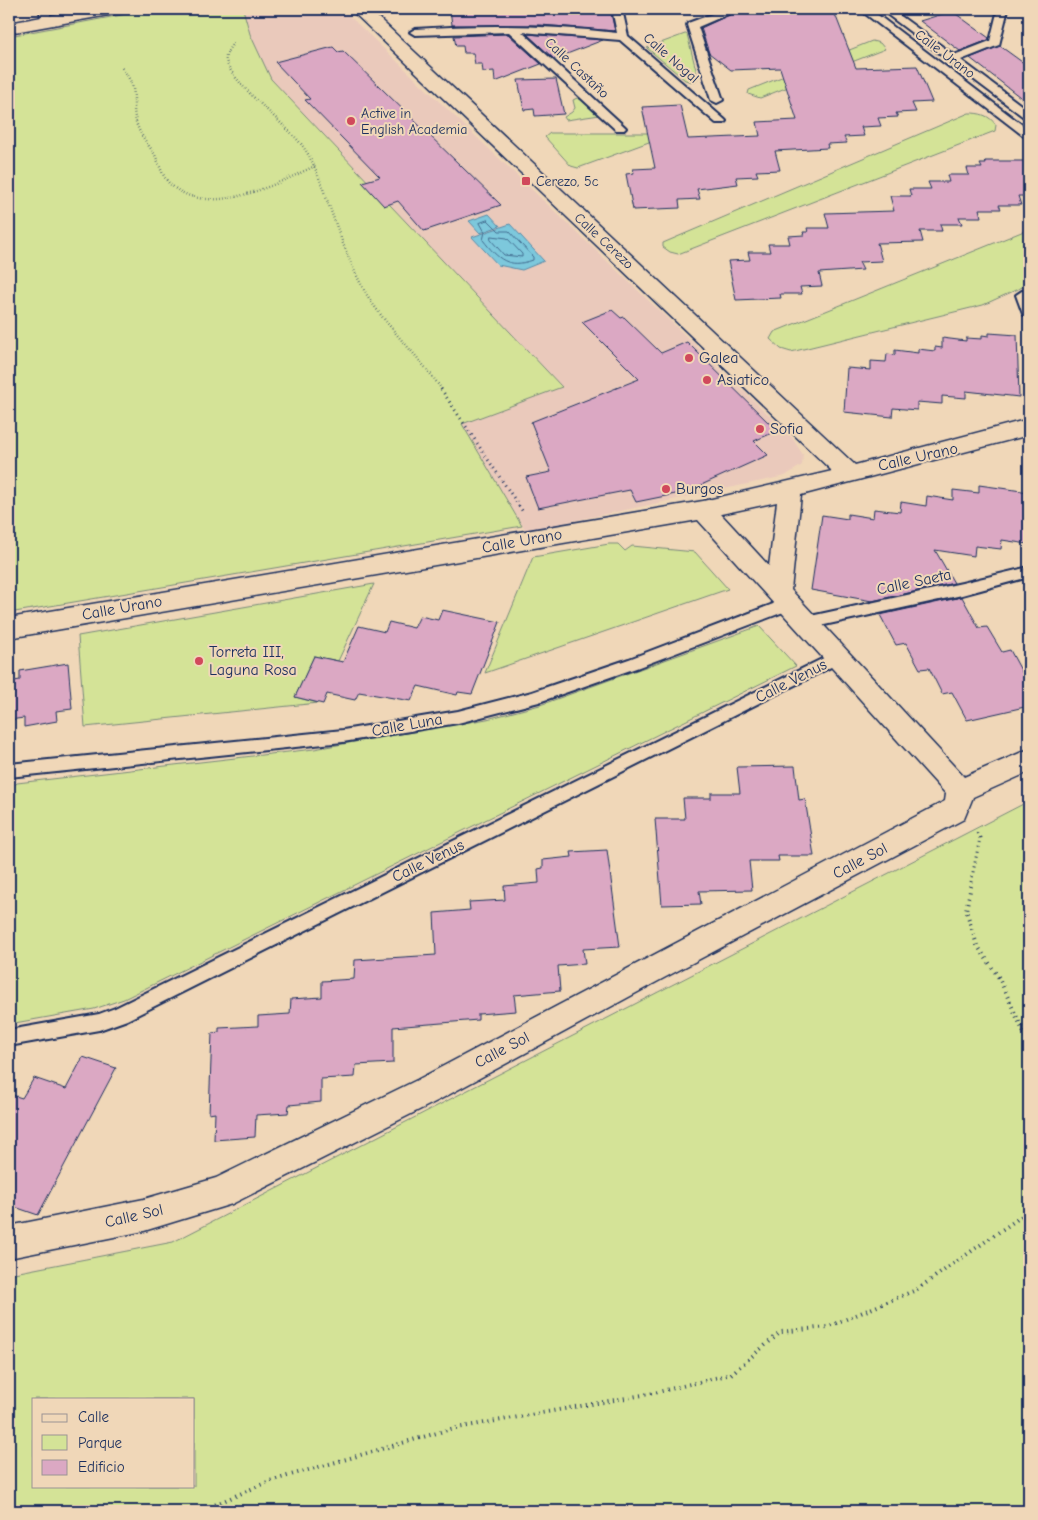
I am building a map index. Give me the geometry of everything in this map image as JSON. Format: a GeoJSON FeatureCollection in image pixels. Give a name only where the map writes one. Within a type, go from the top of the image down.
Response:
{"type":"FeatureCollection","features":[{"type":"Feature","properties":{"kind":"street"},"geometry":{"type":"LineString","coordinates":[[9,28],[45,15],[114,9]]}},
{"type":"Feature","properties":{"kind":"street","name":"Calle Cerezo"},"geometry":{"type":"LineString","coordinates":[[359,9],[849,473]]}},
{"type":"Feature","properties":{"kind":"street","name":"Calle Urano"},"geometry":{"type":"LineString","coordinates":[[9,628],[703,510],[790,490],[849,473],[1029,428]]}},
{"type":"Feature","properties":{"kind":"street"},"geometry":{"type":"LineString","coordinates":[[783,598],[790,490]]}},
{"type":"Feature","properties":{"kind":"street"},"geometry":{"type":"LineString","coordinates":[[703,510],[838,657],[960,796]]}},
{"type":"Feature","properties":{"kind":"street","name":"Calle Sol"},"geometry":{"type":"LineString","coordinates":[[9,1242],[153,1213],[220,1193],[259,1175],[428,1090],[651,970],[954,811],[960,796],[1029,760]]}},
{"type":"Feature","properties":{"kind":"lane","name":"Calle Nogal"},"geometry":{"type":"LineString","coordinates":[[617,9],[623,37],[720,121]]}},
{"type":"Feature","properties":{"kind":"lane"},"geometry":{"type":"LineString","coordinates":[[717,100],[692,25],[736,9]]}},
{"type":"Feature","properties":{"kind":"lane"},"geometry":{"type":"LineString","coordinates":[[864,9],[1029,135]]}},
{"type":"Feature","properties":{"kind":"lane","name":"Calle Urano"},"geometry":{"type":"LineString","coordinates":[[885,9],[1029,116]]}},
{"type":"Feature","properties":{"kind":"lane"},"geometry":{"type":"LineString","coordinates":[[953,59],[995,44],[1003,9]]}},
{"type":"Feature","properties":{"kind":"lane"},"geometry":{"type":"LineString","coordinates":[[415,32],[513,30],[623,37]]}},
{"type":"Feature","properties":{"kind":"lane","name":"Calle Castaño"},"geometry":{"type":"LineString","coordinates":[[513,30],[620,128]]}},
{"type":"Feature","properties":{"kind":"lane"},"geometry":{"type":"LineString","coordinates":[[1022,295],[1029,314]]}},
{"type":"Feature","properties":{"kind":"lane","name":"Calle Saeta"},"geometry":{"type":"LineString","coordinates":[[806,623],[962,589],[1029,572]]}},
{"type":"Feature","properties":{"kind":"lane","name":"Calle Luna"},"geometry":{"type":"LineString","coordinates":[[9,771],[343,736],[458,716],[542,695],[634,663],[783,598]]}},
{"type":"Feature","properties":{"kind":"lane","name":"Calle Venus"},"geometry":{"type":"LineString","coordinates":[[9,1038],[99,1022],[121,1014],[838,657]]}},
{"type":"Feature","properties":{"kind":"path"},"geometry":{"type":"LineString","coordinates":[[233,43],[227,53],[226,59],[229,67],[252,96],[288,128],[303,146],[315,166],[347,254],[364,289],[384,318],[440,387],[540,538]]}},
{"type":"Feature","properties":{"kind":"path"},"geometry":{"type":"LineString","coordinates":[[122,68],[132,79],[136,89],[137,124],[141,136],[156,157],[162,174],[172,186],[186,195],[200,199],[218,199],[246,194],[315,166]]}},
{"type":"Feature","properties":{"kind":"path"},"geometry":{"type":"LineString","coordinates":[[960,796],[980,838],[966,910],[977,945],[999,978],[1029,1044]]}},
{"type":"Feature","properties":{"kind":"path"},"geometry":{"type":"LineString","coordinates":[[200,1511],[270,1481],[451,1429],[654,1393],[731,1374],[781,1332],[827,1327],[916,1290],[1029,1211]]}},
{"type":"Feature","properties":{"kind":"shaded area"},"geometry":{"type":"Polygon","coordinates":[[[243,9],[342,9],[791,436],[803,455],[802,465],[785,476],[526,531],[462,424],[562,387],[271,79],[250,34],[243,9]]]}},
{"type":"Feature","properties":{"kind":"green space"},"geometry":{"type":"Polygon","coordinates":[[[154,9],[243,9],[250,34],[271,79],[562,387],[462,424],[522,526],[9,613],[9,36],[154,9]]]}},
{"type":"Feature","properties":{"kind":"green space"},"geometry":{"type":"Polygon","coordinates":[[[687,34],[698,78],[694,82],[685,80],[647,48],[687,34]]]}},
{"type":"Feature","properties":{"kind":"green space"},"geometry":{"type":"Polygon","coordinates":[[[872,41],[880,43],[885,49],[760,98],[748,94],[749,90],[872,41]]]}},
{"type":"Feature","properties":{"kind":"green space"},"geometry":{"type":"Polygon","coordinates":[[[577,98],[595,105],[600,115],[566,120],[564,117],[575,108],[573,100],[577,98]]]}},
{"type":"Feature","properties":{"kind":"green space"},"geometry":{"type":"Polygon","coordinates":[[[969,113],[981,114],[990,119],[996,125],[995,131],[678,254],[670,252],[663,247],[663,243],[969,113]]]}},
{"type":"Feature","properties":{"kind":"green space"},"geometry":{"type":"Polygon","coordinates":[[[550,133],[666,133],[668,135],[578,168],[571,166],[545,137],[550,133]]]}},
{"type":"Feature","properties":{"kind":"green space"},"geometry":{"type":"Polygon","coordinates":[[[1029,229],[1029,284],[983,305],[791,352],[781,349],[770,339],[774,332],[1029,229]]]}},
{"type":"Feature","properties":{"kind":"green space"},"geometry":{"type":"Polygon","coordinates":[[[618,544],[625,551],[632,546],[695,552],[728,589],[485,673],[533,557],[618,544]]]}},
{"type":"Feature","properties":{"kind":"green space"},"geometry":{"type":"Polygon","coordinates":[[[374,584],[338,661],[314,656],[295,697],[318,703],[85,727],[78,636],[374,584]]]}},
{"type":"Feature","properties":{"kind":"green space"},"geometry":{"type":"Polygon","coordinates":[[[759,626],[796,666],[124,999],[94,1009],[9,1024],[9,790],[17,783],[314,749],[487,719],[540,705],[759,626]]]}},
{"type":"Feature","properties":{"kind":"green space"},"geometry":{"type":"Polygon","coordinates":[[[1029,801],[1029,1511],[9,1511],[9,1274],[173,1242],[1029,801]]]}},
{"type":"Feature","properties":{"kind":"water"},"geometry":{"type":"Polygon","coordinates":[[[489,214],[500,226],[480,233],[469,221],[489,214]]]}},
{"type":"Feature","properties":{"kind":"water"},"geometry":{"type":"Polygon","coordinates":[[[510,224],[544,261],[522,270],[498,265],[472,237],[510,224]]]}},
{"type":"Feature","properties":{"kind":"building"},"geometry":{"type":"Polygon","coordinates":[[[450,9],[610,9],[615,31],[541,25],[452,25],[450,9]]]}},
{"type":"Feature","properties":{"kind":"building"},"geometry":{"type":"Polygon","coordinates":[[[742,9],[833,9],[856,68],[917,66],[932,102],[912,103],[916,112],[896,113],[898,117],[878,118],[881,126],[861,127],[864,136],[844,137],[847,143],[827,144],[828,148],[775,151],[780,170],[756,171],[758,176],[736,177],[738,184],[697,189],[700,199],[679,200],[680,208],[633,210],[626,174],[634,173],[633,169],[655,168],[642,107],[680,105],[688,139],[760,136],[757,122],[797,120],[780,68],[731,70],[709,53],[701,28],[742,9]]]}},
{"type":"Feature","properties":{"kind":"building"},"geometry":{"type":"Polygon","coordinates":[[[952,11],[989,38],[988,40],[960,51],[920,21],[952,11]]]}},
{"type":"Feature","properties":{"kind":"building"},"geometry":{"type":"Polygon","coordinates":[[[508,34],[541,64],[495,82],[494,71],[483,72],[482,64],[475,64],[473,53],[464,53],[463,46],[456,46],[454,36],[508,34]]]}},
{"type":"Feature","properties":{"kind":"building"},"geometry":{"type":"Polygon","coordinates":[[[527,34],[603,40],[554,59],[527,34]]]}},
{"type":"Feature","properties":{"kind":"building"},"geometry":{"type":"Polygon","coordinates":[[[1000,46],[1029,67],[1029,104],[970,58],[1000,46]]]}},
{"type":"Feature","properties":{"kind":"building"},"geometry":{"type":"Polygon","coordinates":[[[333,47],[338,52],[343,51],[501,205],[424,231],[398,201],[384,206],[362,182],[380,177],[305,100],[310,99],[275,62],[333,47]]]}},
{"type":"Feature","properties":{"kind":"building"},"geometry":{"type":"Polygon","coordinates":[[[556,79],[564,114],[535,116],[534,109],[524,110],[518,80],[556,79]]]}},
{"type":"Feature","properties":{"kind":"building"},"geometry":{"type":"Polygon","coordinates":[[[985,161],[1029,161],[1029,196],[1018,196],[1021,205],[999,205],[1001,209],[979,209],[981,217],[959,217],[962,224],[940,224],[942,231],[920,231],[923,242],[877,243],[882,261],[859,262],[863,270],[819,273],[822,286],[800,287],[802,294],[780,294],[781,298],[736,300],[728,261],[750,260],[748,252],[770,252],[768,244],[790,244],[788,236],[804,235],[803,232],[808,232],[807,228],[829,228],[825,213],[894,211],[890,196],[911,196],[909,189],[931,189],[928,182],[949,182],[947,175],[969,175],[967,168],[982,168],[980,164],[986,164],[985,161]]]}},
{"type":"Feature","properties":{"kind":"building"},"geometry":{"type":"Polygon","coordinates":[[[612,310],[621,318],[624,317],[661,353],[687,342],[777,431],[754,441],[768,455],[699,486],[700,489],[636,502],[630,490],[538,508],[526,477],[551,472],[531,422],[639,379],[582,322],[612,310]]]}},
{"type":"Feature","properties":{"kind":"building"},"geometry":{"type":"Polygon","coordinates":[[[989,333],[1017,335],[1019,397],[966,391],[966,398],[942,396],[942,404],[917,402],[917,410],[893,408],[892,417],[844,412],[847,368],[871,370],[871,361],[886,362],[887,354],[895,355],[895,350],[918,353],[918,349],[935,351],[935,347],[942,348],[942,338],[966,341],[966,338],[982,339],[982,335],[989,336],[989,333]]]}},
{"type":"Feature","properties":{"kind":"building"},"geometry":{"type":"Polygon","coordinates":[[[979,485],[1029,492],[1028,544],[1002,540],[1001,549],[975,546],[974,556],[935,550],[954,583],[872,601],[811,590],[822,515],[848,519],[848,514],[873,518],[874,509],[900,512],[901,502],[926,506],[927,496],[953,500],[953,490],[979,493],[979,485]]]}},
{"type":"Feature","properties":{"kind":"building"},"geometry":{"type":"Polygon","coordinates":[[[962,597],[979,628],[987,627],[1002,652],[1010,650],[1029,685],[1029,706],[967,720],[952,692],[942,694],[929,668],[920,669],[906,643],[896,645],[880,615],[962,597]]]}},
{"type":"Feature","properties":{"kind":"building"},"geometry":{"type":"Polygon","coordinates":[[[442,610],[500,622],[472,694],[458,692],[457,695],[418,686],[411,701],[359,692],[355,700],[327,694],[323,704],[295,697],[314,656],[343,662],[359,626],[385,632],[389,622],[414,628],[420,616],[438,620],[442,610]]]}},
{"type":"Feature","properties":{"kind":"building"},"geometry":{"type":"Polygon","coordinates":[[[68,663],[72,709],[56,711],[57,721],[24,727],[24,718],[9,720],[9,682],[20,680],[20,671],[68,663]]]}},
{"type":"Feature","properties":{"kind":"building"},"geometry":{"type":"Polygon","coordinates":[[[795,766],[799,800],[805,799],[814,856],[778,856],[779,861],[749,861],[752,890],[699,891],[701,904],[662,905],[655,819],[685,819],[683,798],[711,798],[711,793],[740,793],[737,767],[795,766]]]}},
{"type":"Feature","properties":{"kind":"building"},"geometry":{"type":"Polygon","coordinates":[[[607,850],[620,947],[583,949],[585,964],[558,966],[560,991],[514,995],[516,1011],[478,1014],[478,1020],[393,1027],[393,1063],[356,1065],[355,1077],[321,1079],[321,1102],[289,1105],[288,1113],[256,1115],[255,1137],[214,1140],[215,1113],[209,1114],[212,1033],[219,1032],[219,1028],[258,1026],[258,1016],[290,1014],[291,999],[322,997],[322,981],[354,979],[355,960],[436,955],[434,913],[470,910],[469,902],[505,900],[504,886],[539,883],[538,869],[543,868],[543,860],[572,857],[571,852],[607,850]]]}},
{"type":"Feature","properties":{"kind":"building"},"geometry":{"type":"Polygon","coordinates":[[[83,1057],[116,1068],[38,1215],[9,1205],[9,1094],[22,1098],[34,1078],[66,1089],[83,1057]]]}},
{"type":"Feature","properties":{"kind":"place","name":"Active in English Academia"},"geometry":{"type":"Point","coordinates":[351,121]}},
{"type":"Feature","properties":{"kind":"place","name":"Cerezo, 5c"},"geometry":{"type":"Point","coordinates":[526,181]}},
{"type":"Feature","properties":{"kind":"place","name":"Galea"},"geometry":{"type":"Point","coordinates":[689,358]}},
{"type":"Feature","properties":{"kind":"place","name":"Asiatico"},"geometry":{"type":"Point","coordinates":[707,380]}},
{"type":"Feature","properties":{"kind":"place","name":"Sofia"},"geometry":{"type":"Point","coordinates":[760,429]}},
{"type":"Feature","properties":{"kind":"place","name":"Burgos"},"geometry":{"type":"Point","coordinates":[666,489]}},
{"type":"Feature","properties":{"kind":"place","name":"Torreta III, Laguna Rosa"},"geometry":{"type":"Point","coordinates":[199,661]}}]}
